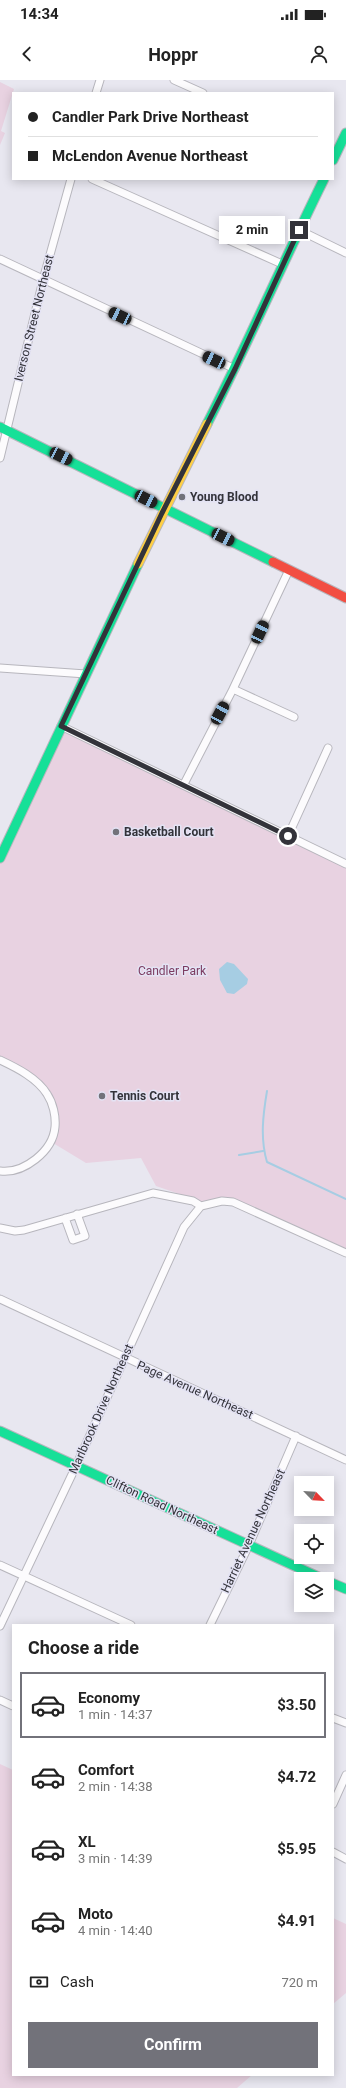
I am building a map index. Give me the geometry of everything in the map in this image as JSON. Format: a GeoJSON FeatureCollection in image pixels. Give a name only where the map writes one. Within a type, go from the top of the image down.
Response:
{"type":"FeatureCollection","features":[{"type":"Feature","properties":{"kind":"street"},"geometry":{"type":"LineString","coordinates":[[96,92],[100,80]]}},
{"type":"Feature","properties":{"kind":"street"},"geometry":{"type":"LineString","coordinates":[[174,80],[201,92]]}},
{"type":"Feature","properties":{"kind":"street"},"geometry":{"type":"LineString","coordinates":[[334,155],[346,133]]}},
{"type":"Feature","properties":{"kind":"street","name":"Iverson Street Northeast"},"geometry":{"type":"LineString","coordinates":[[0,458],[3,428],[71,180]]}},
{"type":"Feature","properties":{"kind":"street"},"geometry":{"type":"LineString","coordinates":[[94,180],[282,264]]}},
{"type":"Feature","properties":{"kind":"street"},"geometry":{"type":"LineString","coordinates":[[0,858],[164,508],[235,369],[282,264],[324,180]]}},
{"type":"Feature","properties":{"kind":"street"},"geometry":{"type":"LineString","coordinates":[[299,230],[346,253]]}},
{"type":"Feature","properties":{"kind":"street"},"geometry":{"type":"LineString","coordinates":[[0,259],[235,369]]}},
{"type":"Feature","properties":{"kind":"street"},"geometry":{"type":"LineString","coordinates":[[3,428],[289,570],[345,594]]}},
{"type":"Feature","properties":{"kind":"street"},"geometry":{"type":"LineString","coordinates":[[184,784],[233,689],[289,570]]}},
{"type":"Feature","properties":{"kind":"street"},"geometry":{"type":"LineString","coordinates":[[0,668],[86,674]]}},
{"type":"Feature","properties":{"kind":"street"},"geometry":{"type":"LineString","coordinates":[[233,689],[294,717]]}},
{"type":"Feature","properties":{"kind":"street"},"geometry":{"type":"LineString","coordinates":[[61,726],[184,784],[346,864]]}},
{"type":"Feature","properties":{"kind":"street"},"geometry":{"type":"LineString","coordinates":[[288,836],[328,748]]}},
{"type":"Feature","properties":{"kind":"street"},"geometry":{"type":"LineString","coordinates":[[0,1060],[33,1079],[47,1094],[54,1110],[55,1127],[52,1139],[43,1152],[31,1162],[18,1170],[0,1171]]}},
{"type":"Feature","properties":{"kind":"street"},"geometry":{"type":"LineString","coordinates":[[0,1228],[20,1231],[153,1192],[193,1201],[201,1206]]}},
{"type":"Feature","properties":{"kind":"street","name":"Marlbrook Drive Northeast"},"geometry":{"type":"LineString","coordinates":[[0,1626],[76,1466],[184,1227],[201,1206],[211,1202],[233,1202],[346,1253]]}},
{"type":"Feature","properties":{"kind":"street"},"geometry":{"type":"LineString","coordinates":[[65,1218],[73,1240],[85,1236],[77,1214]]}},
{"type":"Feature","properties":{"kind":"street","name":"Page Avenue Northeast"},"geometry":{"type":"LineString","coordinates":[[0,1300],[346,1460]]}},
{"type":"Feature","properties":{"kind":"street","name":"Clifton Road Northeast"},"geometry":{"type":"LineString","coordinates":[[0,1431],[308,1572]]}},
{"type":"Feature","properties":{"kind":"street","name":"Harriet Avenue Northeast"},"geometry":{"type":"LineString","coordinates":[[210,1624],[249,1545],[296,1436]]}},
{"type":"Feature","properties":{"kind":"street"},"geometry":{"type":"LineString","coordinates":[[0,1565],[129,1624]]}},
{"type":"Feature","properties":{"kind":"street"},"geometry":{"type":"LineString","coordinates":[[334,1584],[346,1589]]}},
{"type":"Feature","properties":{"kind":"street"},"geometry":{"type":"LineString","coordinates":[[0,1700],[12,1706]]}},
{"type":"Feature","properties":{"kind":"street"},"geometry":{"type":"LineString","coordinates":[[334,1718],[346,1723]]}},
{"type":"Feature","properties":{"kind":"street"},"geometry":{"type":"LineString","coordinates":[[334,1802],[346,1775]]}},
{"type":"Feature","properties":{"kind":"street"},"geometry":{"type":"LineString","coordinates":[[334,1853],[346,1859]]}},
{"type":"Feature","properties":{"kind":"green space"},"geometry":{"type":"Polygon","coordinates":[[[0,82],[14,89],[1,131],[5,133],[0,145],[0,82]]]}},
{"type":"Feature","properties":{"kind":"green space","name":"Candler Park"},"geometry":{"type":"Polygon","coordinates":[[[64,726],[346,861],[346,1252],[233,1200],[200,1201],[156,1186],[141,1158],[86,1163],[53,1143],[57,1114],[49,1092],[0,1057],[0,858],[64,726]]]}},
{"type":"Feature","properties":{"kind":"green space"},"geometry":{"type":"Polygon","coordinates":[[[0,1764],[12,1770],[12,2076],[251,2076],[237,2088],[0,2088],[0,1764]]]}},
{"type":"Feature","properties":{"kind":"green space"},"geometry":{"type":"Polygon","coordinates":[[[334,1918],[346,1924],[346,1993],[334,2003],[334,1918]]]}},
{"type":"Feature","properties":{"kind":"water"},"geometry":{"type":"Polygon","coordinates":[[[227,962],[234,964],[248,979],[247,984],[234,994],[227,993],[220,980],[219,969],[227,962]]]}},
{"type":"Feature","properties":{"kind":"waterway"},"geometry":{"type":"LineString","coordinates":[[267,1091],[263,1118],[263,1144],[267,1162],[346,1199]]}},
{"type":"Feature","properties":{"kind":"waterway"},"geometry":{"type":"LineString","coordinates":[[239,1155],[263,1151]]}},
{"type":"Feature","properties":{"kind":"traffic: fast"},"geometry":{"type":"LineString","coordinates":[[334,158],[346,133]]}},
{"type":"Feature","properties":{"kind":"traffic: fast"},"geometry":{"type":"LineString","coordinates":[[207,424],[324,180]]}},
{"type":"Feature","properties":{"kind":"traffic: fast"},"geometry":{"type":"LineString","coordinates":[[0,427],[273,562]]}},
{"type":"Feature","properties":{"kind":"traffic: fast"},"geometry":{"type":"LineString","coordinates":[[0,858],[138,564]]}},
{"type":"Feature","properties":{"kind":"traffic: fast"},"geometry":{"type":"LineString","coordinates":[[0,1431],[308,1572]]}},
{"type":"Feature","properties":{"kind":"traffic: fast"},"geometry":{"type":"LineString","coordinates":[[334,1584],[346,1589]]}},
{"type":"Feature","properties":{"kind":"traffic: slow"},"geometry":{"type":"LineString","coordinates":[[138,564],[207,424]]}},
{"type":"Feature","properties":{"kind":"traffic: jam"},"geometry":{"type":"LineString","coordinates":[[273,562],[346,598]]}},
{"type":"Feature","properties":{"kind":"place","name":"Young Blood"},"geometry":{"type":"Point","coordinates":[182,497]}},
{"type":"Feature","properties":{"kind":"place","name":"Basketball Court"},"geometry":{"type":"Point","coordinates":[116,832]}},
{"type":"Feature","properties":{"kind":"place","name":"Tennis Court"},"geometry":{"type":"Point","coordinates":[102,1096]}},
{"type":"Feature","properties":{"kind":"route"},"geometry":{"type":"LineString","coordinates":[[288,836],[184,784],[61,726],[162,513],[235,369],[282,264],[299,230]]}}]}
